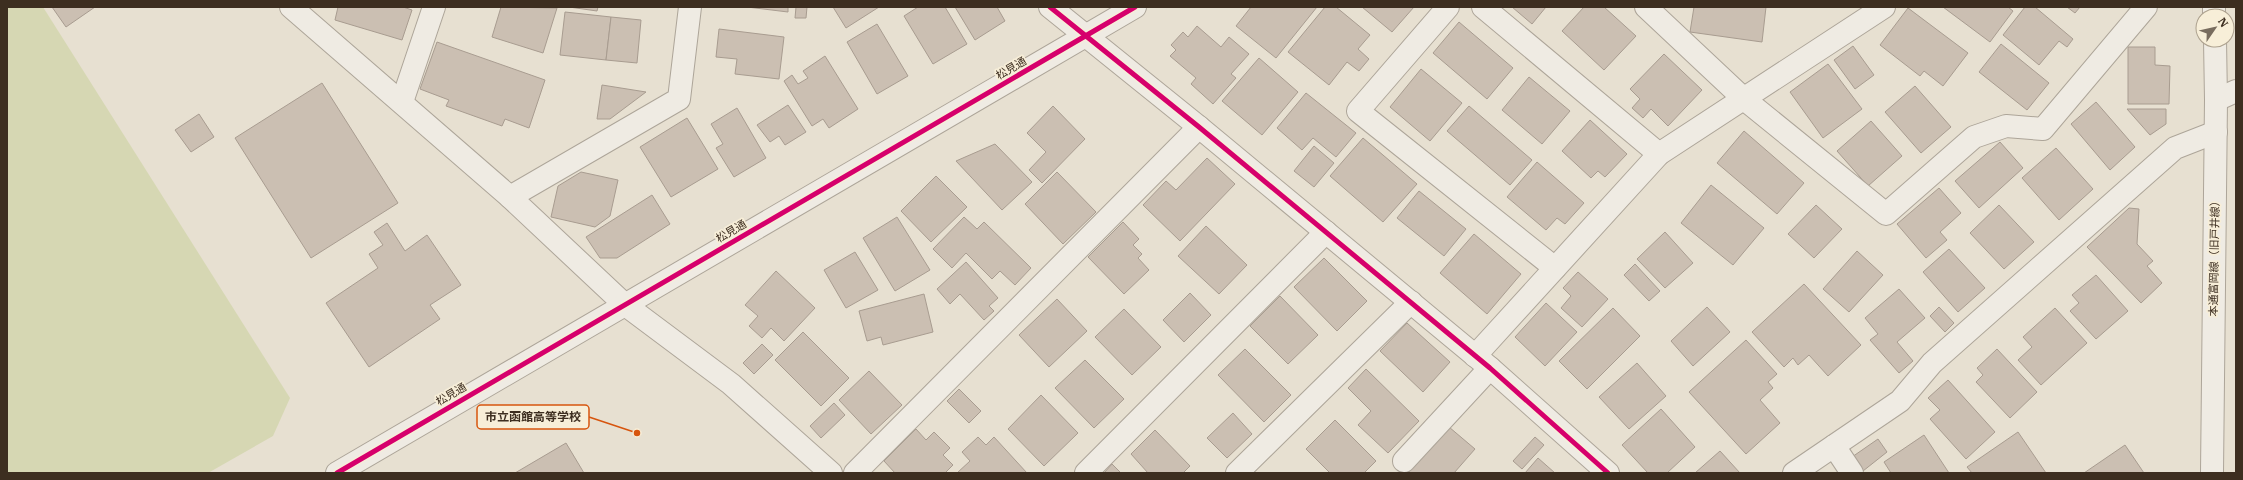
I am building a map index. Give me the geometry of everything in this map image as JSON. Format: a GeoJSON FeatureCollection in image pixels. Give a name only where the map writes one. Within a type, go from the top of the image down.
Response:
{"type":"FeatureCollection","features":[{"type":"Feature","properties":{"kind":"street"},"geometry":{"type":"LineString","coordinates":[[291,7],[510,197],[624,304],[731,384],[831,473]]}},
{"type":"Feature","properties":{"kind":"street"},"geometry":{"type":"LineString","coordinates":[[402,102],[434,7]]}},
{"type":"Feature","properties":{"kind":"street"},"geometry":{"type":"LineString","coordinates":[[510,197],[679,99],[690,7]]}},
{"type":"Feature","properties":{"kind":"street"},"geometry":{"type":"LineString","coordinates":[[1050,7],[1199,127],[1483,362],[1608,473]]}},
{"type":"Feature","properties":{"kind":"street","name":"松見通"},"geometry":{"type":"LineString","coordinates":[[337,473],[624,304],[1135,7]]}},
{"type":"Feature","properties":{"kind":"street"},"geometry":{"type":"LineString","coordinates":[[1448,7],[1358,111],[1555,268]]}},
{"type":"Feature","properties":{"kind":"street"},"geometry":{"type":"LineString","coordinates":[[1483,7],[1659,154]]}},
{"type":"Feature","properties":{"kind":"street"},"geometry":{"type":"LineString","coordinates":[[1646,7],[1744,99],[1886,214],[1974,137],[2006,126],[2043,129],[2145,7]]}},
{"type":"Feature","properties":{"kind":"street"},"geometry":{"type":"LineString","coordinates":[[1404,461],[1483,362],[1555,268],[1659,154],[1884,7]]}},
{"type":"Feature","properties":{"kind":"street","name":"本通富岡線（旧戸井線）"},"geometry":{"type":"LineString","coordinates":[[2212,473],[2216,132],[2214,48]]}},
{"type":"Feature","properties":{"kind":"street"},"geometry":{"type":"LineString","coordinates":[[2216,100],[2236,91]]}},
{"type":"Feature","properties":{"kind":"street"},"geometry":{"type":"LineString","coordinates":[[855,473],[1199,127]]}},
{"type":"Feature","properties":{"kind":"street"},"geometry":{"type":"LineString","coordinates":[[1794,473],[1900,401],[1932,363],[2175,148],[2216,132]]}},
{"type":"Feature","properties":{"kind":"street"},"geometry":{"type":"LineString","coordinates":[[1086,473],[1326,232]]}},
{"type":"Feature","properties":{"kind":"street"},"geometry":{"type":"LineString","coordinates":[[1237,473],[1411,302]]}},
{"type":"Feature","properties":{"kind":"street"},"geometry":{"type":"LineString","coordinates":[[1834,446],[1852,473]]}},
{"type":"Feature","properties":{"kind":"green space"},"geometry":{"type":"Polygon","coordinates":[[[7,7],[43,7],[290,398],[273,436],[208,473],[7,473],[7,7]]]}},
{"type":"Feature","properties":{"kind":"building"},"geometry":{"type":"Polygon","coordinates":[[[52,7],[95,7],[66,27],[52,7]]]}},
{"type":"Feature","properties":{"kind":"building"},"geometry":{"type":"Polygon","coordinates":[[[338,7],[403,7],[412,10],[402,40],[335,20],[338,7]]]}},
{"type":"Feature","properties":{"kind":"building"},"geometry":{"type":"Polygon","coordinates":[[[501,7],[557,8],[543,53],[492,37],[501,7]]]}},
{"type":"Feature","properties":{"kind":"building"},"geometry":{"type":"Polygon","coordinates":[[[569,7],[598,7],[597,11],[569,7]]]}},
{"type":"Feature","properties":{"kind":"building"},"geometry":{"type":"Polygon","coordinates":[[[747,7],[788,7],[788,12],[747,7]]]}},
{"type":"Feature","properties":{"kind":"building"},"geometry":{"type":"Polygon","coordinates":[[[796,7],[807,7],[806,18],[795,18],[796,7]]]}},
{"type":"Feature","properties":{"kind":"building"},"geometry":{"type":"Polygon","coordinates":[[[833,7],[879,7],[846,28],[833,7]]]}},
{"type":"Feature","properties":{"kind":"building"},"geometry":{"type":"Polygon","coordinates":[[[918,7],[945,7],[967,44],[933,64],[904,16],[918,7]]]}},
{"type":"Feature","properties":{"kind":"building"},"geometry":{"type":"Polygon","coordinates":[[[955,7],[997,7],[1005,21],[975,40],[955,7]]]}},
{"type":"Feature","properties":{"kind":"building"},"geometry":{"type":"Polygon","coordinates":[[[1251,7],[1317,7],[1276,58],[1236,26],[1251,7]]]}},
{"type":"Feature","properties":{"kind":"building"},"geometry":{"type":"Polygon","coordinates":[[[1325,7],[1336,7],[1370,35],[1358,49],[1369,59],[1359,71],[1347,62],[1329,85],[1288,52],[1325,7]]]}},
{"type":"Feature","properties":{"kind":"building"},"geometry":{"type":"Polygon","coordinates":[[[1362,7],[1414,7],[1392,32],[1362,7]]]}},
{"type":"Feature","properties":{"kind":"building"},"geometry":{"type":"Polygon","coordinates":[[[1512,7],[1546,7],[1532,24],[1512,7]]]}},
{"type":"Feature","properties":{"kind":"building"},"geometry":{"type":"Polygon","coordinates":[[[1584,7],[1604,7],[1636,36],[1604,70],[1562,31],[1584,7]]]}},
{"type":"Feature","properties":{"kind":"building"},"geometry":{"type":"Polygon","coordinates":[[[1694,7],[1766,7],[1762,42],[1690,32],[1694,7]]]}},
{"type":"Feature","properties":{"kind":"building"},"geometry":{"type":"Polygon","coordinates":[[[1943,7],[2008,7],[2013,11],[1990,42],[1943,7]]]}},
{"type":"Feature","properties":{"kind":"building"},"geometry":{"type":"Polygon","coordinates":[[[2025,7],[2035,7],[2073,39],[2067,47],[2059,41],[2039,65],[2003,35],[2025,7]]]}},
{"type":"Feature","properties":{"kind":"building"},"geometry":{"type":"Polygon","coordinates":[[[2067,7],[2080,7],[2075,13],[2067,7]]]}},
{"type":"Feature","properties":{"kind":"building"},"geometry":{"type":"Polygon","coordinates":[[[1908,8],[1968,53],[1943,86],[1924,71],[1920,76],[1880,45],[1908,8]]]}},
{"type":"Feature","properties":{"kind":"building"},"geometry":{"type":"Polygon","coordinates":[[[565,12],[611,17],[606,60],[560,55],[565,12]]]}},
{"type":"Feature","properties":{"kind":"building"},"geometry":{"type":"Polygon","coordinates":[[[611,17],[641,20],[637,63],[606,60],[611,17]]]}},
{"type":"Feature","properties":{"kind":"building"},"geometry":{"type":"Polygon","coordinates":[[[1459,22],[1513,68],[1487,99],[1433,53],[1459,22]]]}},
{"type":"Feature","properties":{"kind":"building"},"geometry":{"type":"Polygon","coordinates":[[[877,24],[908,76],[877,94],[847,42],[877,24]]]}},
{"type":"Feature","properties":{"kind":"building"},"geometry":{"type":"Polygon","coordinates":[[[1197,26],[1221,47],[1229,37],[1249,54],[1231,74],[1236,78],[1213,104],[1191,84],[1196,78],[1170,56],[1176,50],[1171,45],[1183,32],[1188,37],[1197,26]]]}},
{"type":"Feature","properties":{"kind":"building"},"geometry":{"type":"Polygon","coordinates":[[[719,29],[784,37],[779,79],[735,74],[737,59],[716,57],[719,29]]]}},
{"type":"Feature","properties":{"kind":"building"},"geometry":{"type":"Polygon","coordinates":[[[437,42],[545,80],[529,128],[505,119],[502,126],[446,106],[449,100],[420,89],[437,42]]]}},
{"type":"Feature","properties":{"kind":"building"},"geometry":{"type":"Polygon","coordinates":[[[2001,44],[2049,83],[2027,110],[1979,72],[2001,44]]]}},
{"type":"Feature","properties":{"kind":"building"},"geometry":{"type":"Polygon","coordinates":[[[1853,46],[1874,75],[1855,89],[1834,60],[1853,46]]]}},
{"type":"Feature","properties":{"kind":"building"},"geometry":{"type":"Polygon","coordinates":[[[2128,47],[2155,47],[2155,65],[2170,66],[2169,104],[2128,104],[2128,47]]]}},
{"type":"Feature","properties":{"kind":"building"},"geometry":{"type":"Polygon","coordinates":[[[1664,54],[1702,90],[1668,126],[1651,109],[1643,118],[1632,108],[1640,99],[1630,89],[1664,54]]]}},
{"type":"Feature","properties":{"kind":"building"},"geometry":{"type":"Polygon","coordinates":[[[825,56],[858,109],[829,128],[823,119],[812,126],[784,81],[792,75],[798,84],[808,78],[803,71],[825,56]]]}},
{"type":"Feature","properties":{"kind":"building"},"geometry":{"type":"Polygon","coordinates":[[[1259,58],[1298,92],[1262,135],[1222,101],[1259,58]]]}},
{"type":"Feature","properties":{"kind":"building"},"geometry":{"type":"Polygon","coordinates":[[[1828,64],[1862,109],[1823,138],[1790,92],[1828,64]]]}},
{"type":"Feature","properties":{"kind":"building"},"geometry":{"type":"Polygon","coordinates":[[[1421,69],[1462,103],[1430,141],[1390,107],[1421,69]]]}},
{"type":"Feature","properties":{"kind":"building"},"geometry":{"type":"Polygon","coordinates":[[[1529,77],[1570,111],[1542,144],[1502,110],[1529,77]]]}},
{"type":"Feature","properties":{"kind":"building"},"geometry":{"type":"Polygon","coordinates":[[[322,83],[398,203],[311,258],[235,138],[322,83]]]}},
{"type":"Feature","properties":{"kind":"building"},"geometry":{"type":"Polygon","coordinates":[[[602,85],[646,92],[610,119],[597,119],[602,85]]]}},
{"type":"Feature","properties":{"kind":"building"},"geometry":{"type":"Polygon","coordinates":[[[1915,86],[1951,127],[1921,153],[1885,112],[1915,86]]]}},
{"type":"Feature","properties":{"kind":"building"},"geometry":{"type":"Polygon","coordinates":[[[1306,93],[1356,133],[1336,157],[1313,138],[1302,150],[1277,128],[1306,93]]]}},
{"type":"Feature","properties":{"kind":"building"},"geometry":{"type":"Polygon","coordinates":[[[2096,102],[2135,147],[2110,170],[2071,124],[2096,102]]]}},
{"type":"Feature","properties":{"kind":"building"},"geometry":{"type":"Polygon","coordinates":[[[788,105],[806,132],[785,145],[779,136],[770,142],[757,125],[788,105]]]}},
{"type":"Feature","properties":{"kind":"building"},"geometry":{"type":"Polygon","coordinates":[[[1053,106],[1085,139],[1042,183],[1029,170],[1046,152],[1027,133],[1053,106]]]}},
{"type":"Feature","properties":{"kind":"building"},"geometry":{"type":"Polygon","coordinates":[[[1469,106],[1532,160],[1510,185],[1447,131],[1469,106]]]}},
{"type":"Feature","properties":{"kind":"building"},"geometry":{"type":"Polygon","coordinates":[[[737,108],[766,158],[734,177],[716,148],[723,144],[711,124],[737,108]]]}},
{"type":"Feature","properties":{"kind":"building"},"geometry":{"type":"Polygon","coordinates":[[[2127,109],[2166,109],[2166,124],[2150,135],[2127,109]]]}},
{"type":"Feature","properties":{"kind":"building"},"geometry":{"type":"Polygon","coordinates":[[[199,114],[214,137],[191,152],[175,130],[199,114]]]}},
{"type":"Feature","properties":{"kind":"building"},"geometry":{"type":"Polygon","coordinates":[[[687,118],[718,169],[671,197],[640,147],[687,118]]]}},
{"type":"Feature","properties":{"kind":"building"},"geometry":{"type":"Polygon","coordinates":[[[1590,120],[1627,154],[1605,177],[1598,171],[1591,178],[1562,151],[1590,120]]]}},
{"type":"Feature","properties":{"kind":"building"},"geometry":{"type":"Polygon","coordinates":[[[1871,121],[1902,156],[1868,186],[1837,151],[1871,121]]]}},
{"type":"Feature","properties":{"kind":"building"},"geometry":{"type":"Polygon","coordinates":[[[1744,131],[1804,183],[1777,214],[1717,163],[1744,131]]]}},
{"type":"Feature","properties":{"kind":"building"},"geometry":{"type":"Polygon","coordinates":[[[1363,138],[1417,184],[1383,222],[1330,176],[1363,138]]]}},
{"type":"Feature","properties":{"kind":"building"},"geometry":{"type":"Polygon","coordinates":[[[2000,142],[2023,168],[1979,208],[1955,181],[2000,142]]]}},
{"type":"Feature","properties":{"kind":"building"},"geometry":{"type":"Polygon","coordinates":[[[995,144],[1032,182],[1002,210],[956,161],[995,144]]]}},
{"type":"Feature","properties":{"kind":"building"},"geometry":{"type":"Polygon","coordinates":[[[1314,146],[1334,163],[1314,187],[1294,171],[1314,146]]]}},
{"type":"Feature","properties":{"kind":"building"},"geometry":{"type":"Polygon","coordinates":[[[2056,148],[2093,189],[2059,220],[2022,178],[2056,148]]]}},
{"type":"Feature","properties":{"kind":"building"},"geometry":{"type":"Polygon","coordinates":[[[1207,158],[1235,184],[1180,241],[1143,205],[1166,181],[1176,190],[1207,158]]]}},
{"type":"Feature","properties":{"kind":"building"},"geometry":{"type":"Polygon","coordinates":[[[1537,162],[1584,203],[1565,224],[1557,218],[1546,230],[1507,197],[1537,162]]]}},
{"type":"Feature","properties":{"kind":"building"},"geometry":{"type":"Polygon","coordinates":[[[581,172],[618,180],[610,216],[595,227],[551,217],[558,186],[581,172]]]}},
{"type":"Feature","properties":{"kind":"building"},"geometry":{"type":"Polygon","coordinates":[[[1057,172],[1096,212],[1063,244],[1025,204],[1057,172]]]}},
{"type":"Feature","properties":{"kind":"building"},"geometry":{"type":"Polygon","coordinates":[[[936,176],[967,207],[931,242],[901,211],[936,176]]]}},
{"type":"Feature","properties":{"kind":"building"},"geometry":{"type":"Polygon","coordinates":[[[1711,185],[1764,228],[1733,265],[1681,223],[1711,185]]]}},
{"type":"Feature","properties":{"kind":"building"},"geometry":{"type":"Polygon","coordinates":[[[1939,188],[1961,213],[1940,232],[1947,240],[1926,258],[1897,224],[1939,188]]]}},
{"type":"Feature","properties":{"kind":"building"},"geometry":{"type":"Polygon","coordinates":[[[1419,191],[1466,229],[1444,256],[1397,218],[1419,191]]]}},
{"type":"Feature","properties":{"kind":"building"},"geometry":{"type":"Polygon","coordinates":[[[652,195],[670,224],[617,258],[600,258],[586,237],[652,195]]]}},
{"type":"Feature","properties":{"kind":"building"},"geometry":{"type":"Polygon","coordinates":[[[1816,205],[1842,229],[1814,258],[1788,234],[1816,205]]]}},
{"type":"Feature","properties":{"kind":"building"},"geometry":{"type":"Polygon","coordinates":[[[1999,205],[2034,242],[2004,269],[1970,233],[1999,205]]]}},
{"type":"Feature","properties":{"kind":"building"},"geometry":{"type":"Polygon","coordinates":[[[2129,208],[2139,209],[2137,244],[2153,261],[2147,266],[2162,283],[2141,303],[2087,247],[2129,208]]]}},
{"type":"Feature","properties":{"kind":"building"},"geometry":{"type":"Polygon","coordinates":[[[897,217],[930,270],[895,291],[863,238],[897,217]]]}},
{"type":"Feature","properties":{"kind":"building"},"geometry":{"type":"Polygon","coordinates":[[[964,217],[977,229],[984,222],[1031,268],[1015,285],[1000,271],[992,279],[966,253],[952,268],[933,249],[964,217]]]}},
{"type":"Feature","properties":{"kind":"building"},"geometry":{"type":"Polygon","coordinates":[[[1123,222],[1139,239],[1133,245],[1142,254],[1138,258],[1149,270],[1124,294],[1088,257],[1123,222]]]}},
{"type":"Feature","properties":{"kind":"building"},"geometry":{"type":"Polygon","coordinates":[[[387,223],[405,251],[427,235],[461,285],[430,305],[440,319],[369,367],[326,303],[378,268],[369,254],[383,245],[374,232],[387,223]]]}},
{"type":"Feature","properties":{"kind":"building"},"geometry":{"type":"Polygon","coordinates":[[[1206,226],[1247,265],[1219,294],[1178,256],[1206,226]]]}},
{"type":"Feature","properties":{"kind":"building"},"geometry":{"type":"Polygon","coordinates":[[[1665,232],[1693,263],[1665,288],[1637,259],[1665,232]]]}},
{"type":"Feature","properties":{"kind":"building"},"geometry":{"type":"Polygon","coordinates":[[[1474,234],[1521,274],[1487,314],[1440,273],[1474,234]]]}},
{"type":"Feature","properties":{"kind":"building"},"geometry":{"type":"Polygon","coordinates":[[[1949,249],[1985,288],[1958,312],[1923,272],[1949,249]]]}},
{"type":"Feature","properties":{"kind":"building"},"geometry":{"type":"Polygon","coordinates":[[[1857,251],[1883,275],[1849,312],[1823,289],[1857,251]]]}},
{"type":"Feature","properties":{"kind":"building"},"geometry":{"type":"Polygon","coordinates":[[[855,252],[878,290],[846,308],[824,270],[855,252]]]}},
{"type":"Feature","properties":{"kind":"building"},"geometry":{"type":"Polygon","coordinates":[[[1324,258],[1367,301],[1337,331],[1294,287],[1324,258]]]}},
{"type":"Feature","properties":{"kind":"building"},"geometry":{"type":"Polygon","coordinates":[[[966,262],[998,298],[989,306],[994,311],[984,320],[960,294],[950,304],[937,289],[966,262]]]}},
{"type":"Feature","properties":{"kind":"building"},"geometry":{"type":"Polygon","coordinates":[[[1635,264],[1660,291],[1649,301],[1624,275],[1635,264]]]}},
{"type":"Feature","properties":{"kind":"building"},"geometry":{"type":"Polygon","coordinates":[[[776,271],[815,308],[784,341],[771,328],[762,338],[749,326],[758,316],[745,305],[776,271]]]}},
{"type":"Feature","properties":{"kind":"building"},"geometry":{"type":"Polygon","coordinates":[[[1578,272],[1608,299],[1582,327],[1561,308],[1571,296],[1563,288],[1578,272]]]}},
{"type":"Feature","properties":{"kind":"building"},"geometry":{"type":"Polygon","coordinates":[[[2096,275],[2128,311],[2096,339],[2070,311],[2079,303],[2072,295],[2096,275]]]}},
{"type":"Feature","properties":{"kind":"building"},"geometry":{"type":"Polygon","coordinates":[[[1804,284],[1861,345],[1828,376],[1809,355],[1798,365],[1793,358],[1784,367],[1752,332],[1804,284]]]}},
{"type":"Feature","properties":{"kind":"building"},"geometry":{"type":"Polygon","coordinates":[[[1899,289],[1925,318],[1897,342],[1913,361],[1899,373],[1870,340],[1878,334],[1865,318],[1899,289]]]}},
{"type":"Feature","properties":{"kind":"building"},"geometry":{"type":"Polygon","coordinates":[[[1190,293],[1211,315],[1184,342],[1163,320],[1190,293]]]}},
{"type":"Feature","properties":{"kind":"building"},"geometry":{"type":"Polygon","coordinates":[[[924,294],[933,332],[883,345],[881,337],[867,341],[859,311],[924,294]]]}},
{"type":"Feature","properties":{"kind":"building"},"geometry":{"type":"Polygon","coordinates":[[[1280,296],[1318,335],[1288,364],[1250,326],[1280,296]]]}},
{"type":"Feature","properties":{"kind":"building"},"geometry":{"type":"Polygon","coordinates":[[[1057,299],[1087,331],[1049,367],[1019,335],[1057,299]]]}},
{"type":"Feature","properties":{"kind":"building"},"geometry":{"type":"Polygon","coordinates":[[[1546,303],[1577,332],[1545,366],[1515,337],[1546,303]]]}},
{"type":"Feature","properties":{"kind":"building"},"geometry":{"type":"Polygon","coordinates":[[[1707,307],[1730,332],[1693,366],[1671,341],[1707,307]]]}},
{"type":"Feature","properties":{"kind":"building"},"geometry":{"type":"Polygon","coordinates":[[[1939,307],[1954,323],[1945,332],[1930,316],[1939,307]]]}},
{"type":"Feature","properties":{"kind":"building"},"geometry":{"type":"Polygon","coordinates":[[[1613,308],[1640,336],[1587,389],[1559,361],[1613,308]]]}},
{"type":"Feature","properties":{"kind":"building"},"geometry":{"type":"Polygon","coordinates":[[[2055,308],[2087,343],[2041,385],[2018,360],[2032,347],[2023,337],[2055,308]]]}},
{"type":"Feature","properties":{"kind":"building"},"geometry":{"type":"Polygon","coordinates":[[[1124,309],[1161,347],[1132,375],[1095,337],[1124,309]]]}},
{"type":"Feature","properties":{"kind":"building"},"geometry":{"type":"Polygon","coordinates":[[[1407,323],[1450,362],[1423,392],[1380,351],[1407,323]]]}},
{"type":"Feature","properties":{"kind":"building"},"geometry":{"type":"Polygon","coordinates":[[[803,332],[849,378],[821,406],[775,360],[803,332]]]}},
{"type":"Feature","properties":{"kind":"building"},"geometry":{"type":"Polygon","coordinates":[[[1746,340],[1777,374],[1768,382],[1773,388],[1760,400],[1780,423],[1746,454],[1689,392],[1746,340]]]}},
{"type":"Feature","properties":{"kind":"building"},"geometry":{"type":"Polygon","coordinates":[[[762,344],[773,355],[754,374],[743,363],[762,344]]]}},
{"type":"Feature","properties":{"kind":"building"},"geometry":{"type":"Polygon","coordinates":[[[1245,349],[1291,395],[1264,422],[1218,375],[1245,349]]]}},
{"type":"Feature","properties":{"kind":"building"},"geometry":{"type":"Polygon","coordinates":[[[1997,349],[2037,392],[2010,418],[1976,382],[1983,375],[1977,368],[1997,349]]]}},
{"type":"Feature","properties":{"kind":"building"},"geometry":{"type":"Polygon","coordinates":[[[1085,360],[1124,399],[1094,428],[1055,388],[1085,360]]]}},
{"type":"Feature","properties":{"kind":"building"},"geometry":{"type":"Polygon","coordinates":[[[1637,363],[1666,396],[1629,429],[1599,397],[1637,363]]]}},
{"type":"Feature","properties":{"kind":"building"},"geometry":{"type":"Polygon","coordinates":[[[1366,369],[1419,421],[1388,453],[1358,425],[1371,411],[1348,388],[1366,369]]]}},
{"type":"Feature","properties":{"kind":"building"},"geometry":{"type":"Polygon","coordinates":[[[869,371],[902,405],[871,434],[839,400],[869,371]]]}},
{"type":"Feature","properties":{"kind":"building"},"geometry":{"type":"Polygon","coordinates":[[[1948,380],[1995,432],[1966,459],[1930,419],[1940,410],[1928,398],[1948,380]]]}},
{"type":"Feature","properties":{"kind":"building"},"geometry":{"type":"Polygon","coordinates":[[[959,389],[981,411],[969,423],[947,401],[959,389]]]}},
{"type":"Feature","properties":{"kind":"building"},"geometry":{"type":"Polygon","coordinates":[[[1041,395],[1078,433],[1044,466],[1008,429],[1041,395]]]}},
{"type":"Feature","properties":{"kind":"building"},"geometry":{"type":"Polygon","coordinates":[[[834,403],[845,415],[821,438],[810,426],[834,403]]]}},
{"type":"Feature","properties":{"kind":"building"},"geometry":{"type":"Polygon","coordinates":[[[1661,409],[1695,447],[1667,473],[1648,473],[1622,445],[1661,409]]]}},
{"type":"Feature","properties":{"kind":"building"},"geometry":{"type":"Polygon","coordinates":[[[1233,413],[1252,434],[1227,458],[1207,438],[1233,413]]]}},
{"type":"Feature","properties":{"kind":"building"},"geometry":{"type":"Polygon","coordinates":[[[1335,420],[1376,461],[1364,473],[1330,473],[1306,449],[1335,420]]]}},
{"type":"Feature","properties":{"kind":"building"},"geometry":{"type":"Polygon","coordinates":[[[1449,427],[1475,449],[1454,473],[1408,473],[1449,427]]]}},
{"type":"Feature","properties":{"kind":"building"},"geometry":{"type":"Polygon","coordinates":[[[916,429],[926,440],[934,432],[950,448],[943,455],[953,465],[945,473],[895,473],[884,461],[916,429]]]}},
{"type":"Feature","properties":{"kind":"building"},"geometry":{"type":"Polygon","coordinates":[[[1155,430],[1190,466],[1183,473],[1148,473],[1131,454],[1155,430]]]}},
{"type":"Feature","properties":{"kind":"building"},"geometry":{"type":"Polygon","coordinates":[[[2018,432],[2046,473],[1972,473],[1967,467],[2018,432]]]}},
{"type":"Feature","properties":{"kind":"building"},"geometry":{"type":"Polygon","coordinates":[[[1924,435],[1949,473],[1891,473],[1884,462],[1924,435]]]}},
{"type":"Feature","properties":{"kind":"building"},"geometry":{"type":"Polygon","coordinates":[[[978,437],[986,445],[994,437],[1027,473],[957,473],[970,461],[962,452],[978,437]]]}},
{"type":"Feature","properties":{"kind":"building"},"geometry":{"type":"Polygon","coordinates":[[[1535,437],[1544,445],[1522,469],[1513,461],[1535,437]]]}},
{"type":"Feature","properties":{"kind":"building"},"geometry":{"type":"Polygon","coordinates":[[[1878,439],[1887,452],[1863,471],[1852,457],[1878,439]]]}},
{"type":"Feature","properties":{"kind":"building"},"geometry":{"type":"Polygon","coordinates":[[[566,443],[584,473],[515,473],[566,443]]]}},
{"type":"Feature","properties":{"kind":"building"},"geometry":{"type":"Polygon","coordinates":[[[2125,445],[2144,473],[2084,473],[2125,445]]]}},
{"type":"Feature","properties":{"kind":"building"},"geometry":{"type":"Polygon","coordinates":[[[1720,451],[1740,473],[1695,473],[1720,451]]]}},
{"type":"Feature","properties":{"kind":"building"},"geometry":{"type":"Polygon","coordinates":[[[1538,458],[1555,473],[1525,473],[1538,458]]]}},
{"type":"Feature","properties":{"kind":"building"},"geometry":{"type":"Polygon","coordinates":[[[1112,464],[1121,473],[1104,473],[1112,464]]]}},
{"type":"Feature","properties":{"kind":"cycle path"},"geometry":{"type":"LineString","coordinates":[[1050,7],[1199,127],[1490,368],[1608,473]]}},
{"type":"Feature","properties":{"kind":"cycle path"},"geometry":{"type":"LineString","coordinates":[[337,473],[1135,7]]}},
{"type":"Feature","properties":{"kind":"place","name":"市立函館高等学校"},"geometry":{"type":"Point","coordinates":[637,433]}}]}
